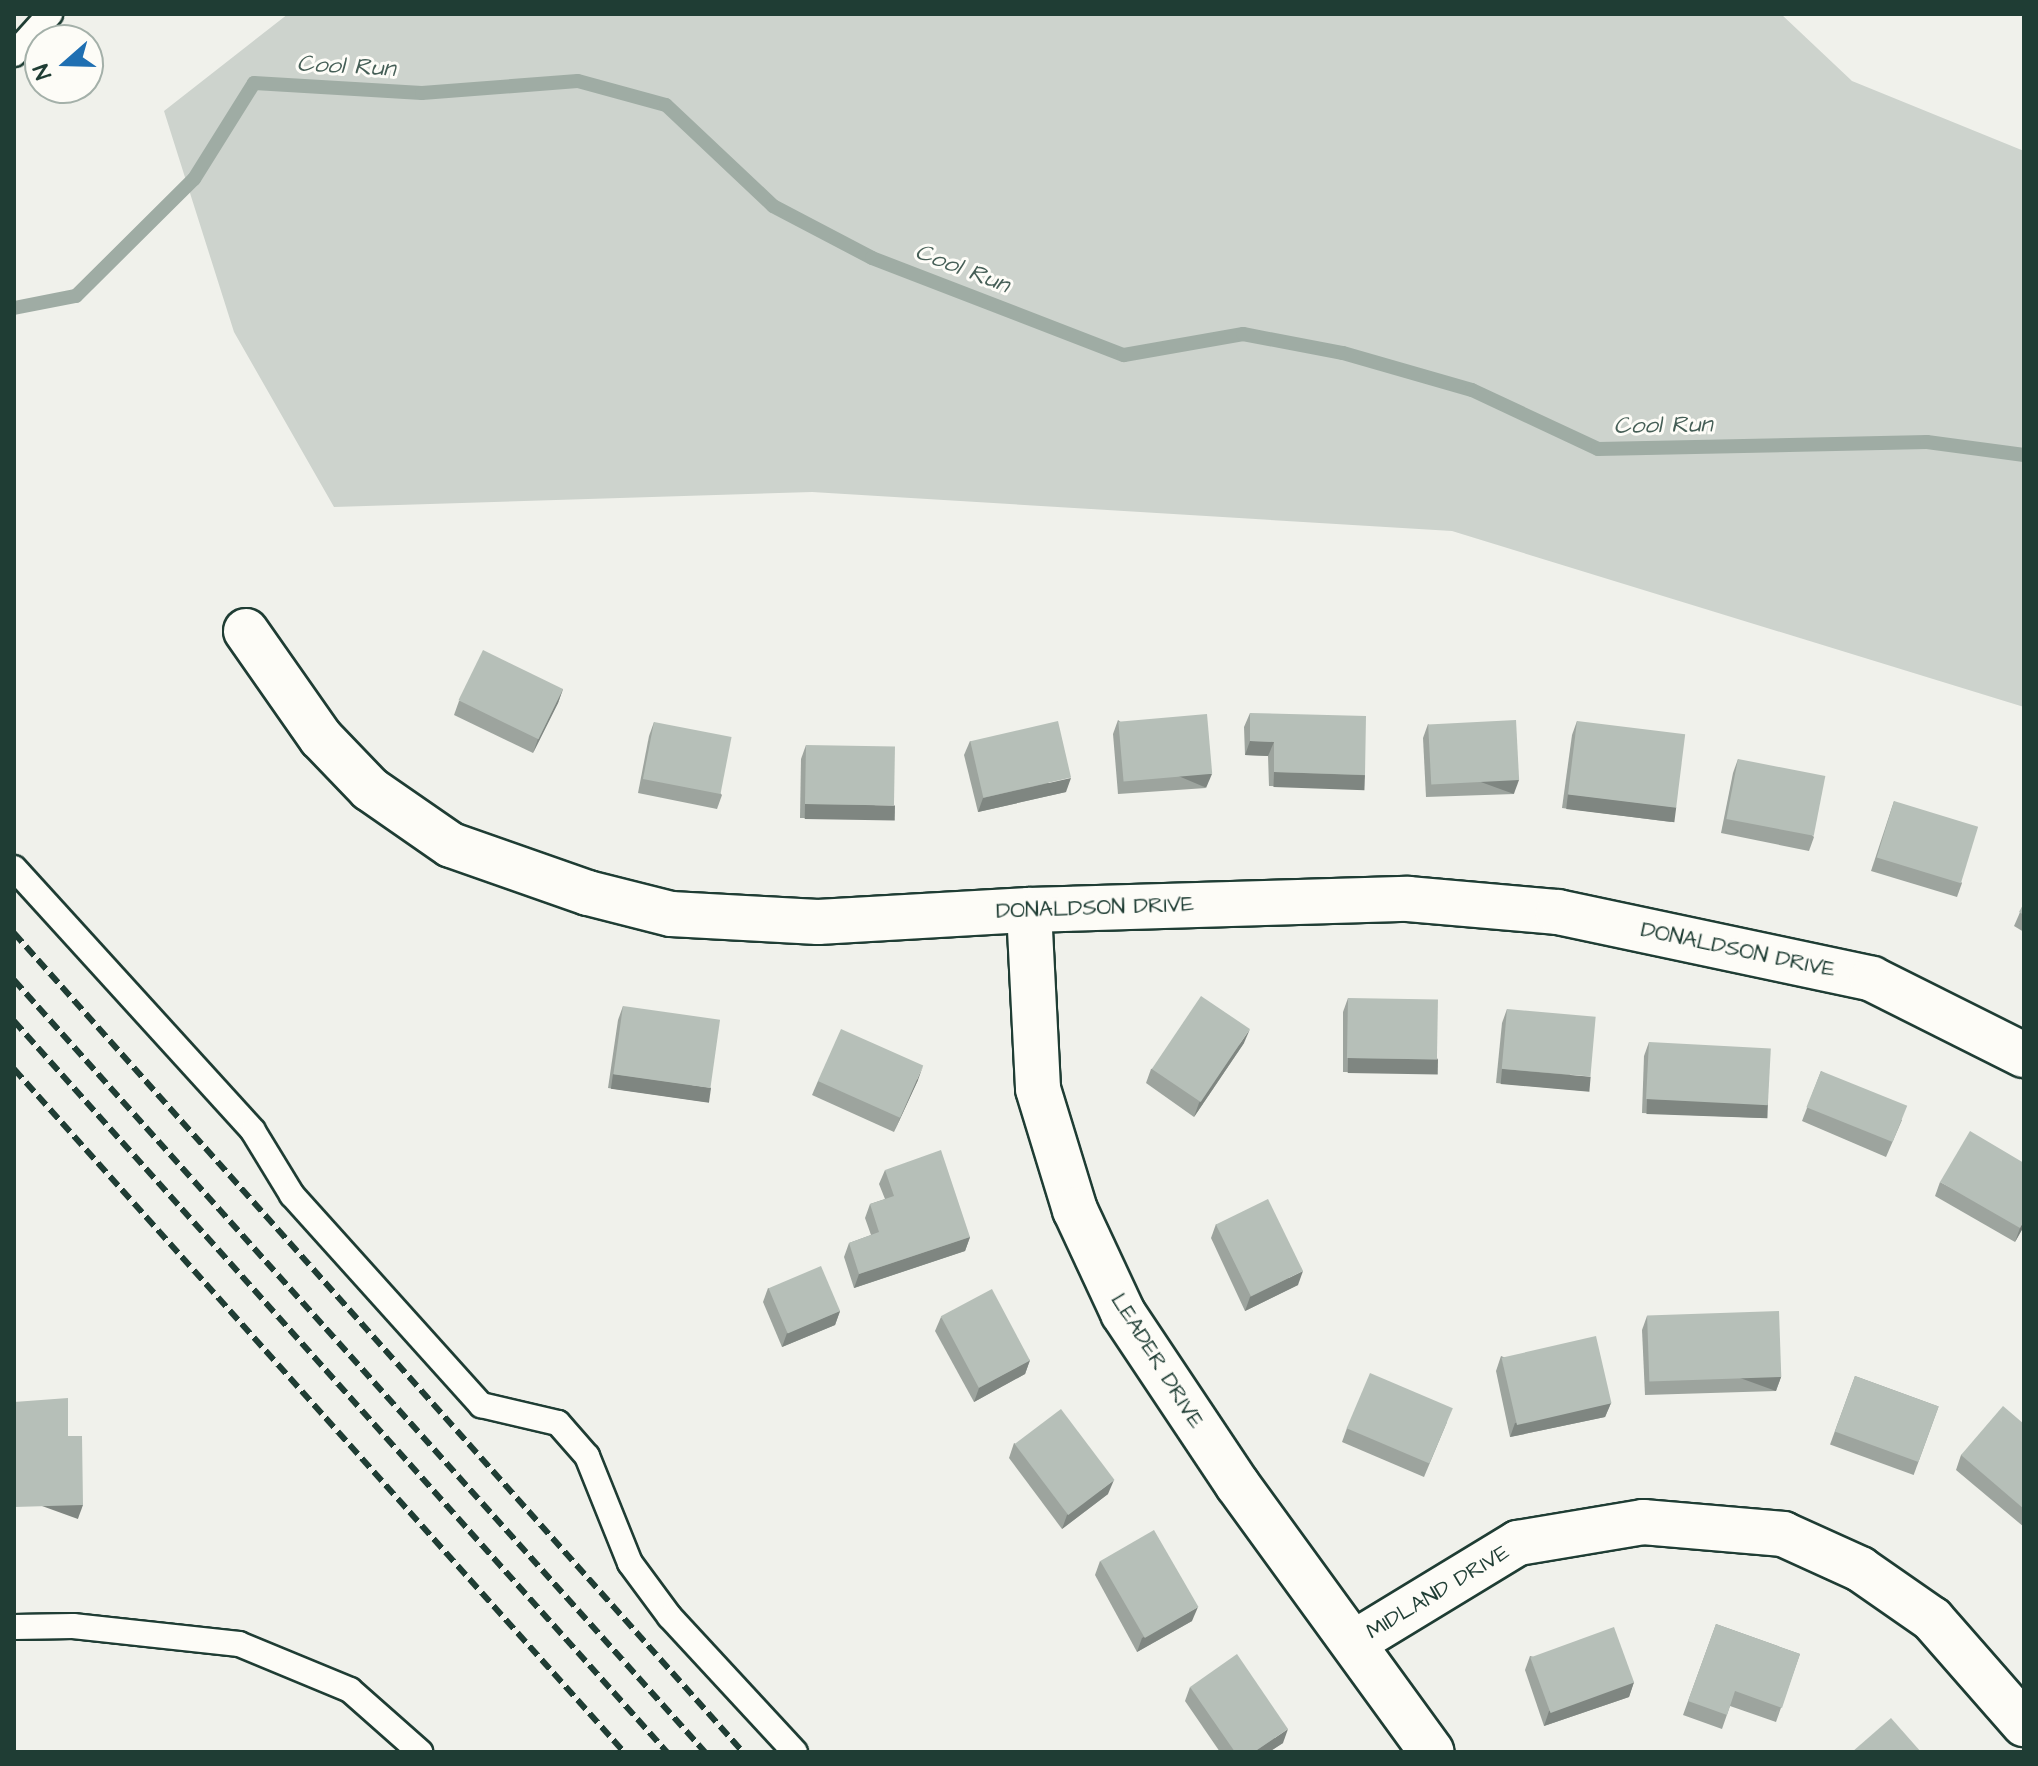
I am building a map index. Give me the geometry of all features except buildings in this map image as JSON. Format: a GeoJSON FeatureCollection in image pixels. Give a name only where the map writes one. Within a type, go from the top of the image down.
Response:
{"type":"FeatureCollection","features":[{"type":"Feature","properties":{"kind":"street","name":"DONALDSON DRIVE"},"geometry":{"type":"LineString","coordinates":[[246,631],[321,738],[370,789],[451,845],[588,893],[671,914],[818,922],[1029,910],[1408,899],[1558,912],[1872,979],[2024,1055]]}},
{"type":"Feature","properties":{"kind":"street","name":"LEADER DRIVE"},"geometry":{"type":"LineString","coordinates":[[1029,910],[1038,1089],[1075,1210],[1123,1313],[1237,1484],[1355,1642],[1432,1752]]}},
{"type":"Feature","properties":{"kind":"street","name":"MIDLAND DRIVE"},"geometry":{"type":"LineString","coordinates":[[1355,1642],[1518,1543],[1643,1522],[1783,1534],[1860,1569],[1932,1619],[2024,1724]]}},
{"type":"Feature","properties":{"kind":"lane"},"geometry":{"type":"LineString","coordinates":[[14,54],[50,14]]}},
{"type":"Feature","properties":{"kind":"lane"},"geometry":{"type":"LineString","coordinates":[[14,868],[253,1131],[292,1195],[481,1405],[558,1423],[587,1456],[630,1563],[670,1617],[795,1752]]}},
{"type":"Feature","properties":{"kind":"lane"},"geometry":{"type":"LineString","coordinates":[[14,1627],[73,1626],[239,1644],[350,1690],[420,1752]]}},
{"type":"Feature","properties":{"kind":"shaded area"},"geometry":{"type":"Polygon","coordinates":[[[288,14],[1781,14],[1852,81],[2024,151],[2024,707],[1452,531],[812,492],[334,507],[234,332],[164,111],[288,14]]]}},
{"type":"Feature","properties":{"kind":"waterway","name":"Cool Run"},"geometry":{"type":"LineString","coordinates":[[14,308],[76,296],[194,179],[254,83],[422,93],[578,81],[666,105],[773,206],[872,258],[1124,355],[1243,334],[1343,353],[1472,390],[1598,449],[1927,442],[2024,455]]}},
{"type":"Feature","properties":{"kind":"railway"},"geometry":{"type":"LineString","coordinates":[[14,933],[743,1752]]}},
{"type":"Feature","properties":{"kind":"railway"},"geometry":{"type":"LineString","coordinates":[[14,980],[705,1752]]}},
{"type":"Feature","properties":{"kind":"railway"},"geometry":{"type":"LineString","coordinates":[[14,1021],[667,1752]]}},
{"type":"Feature","properties":{"kind":"railway"},"geometry":{"type":"LineString","coordinates":[[14,1069],[624,1752]]}}]}
